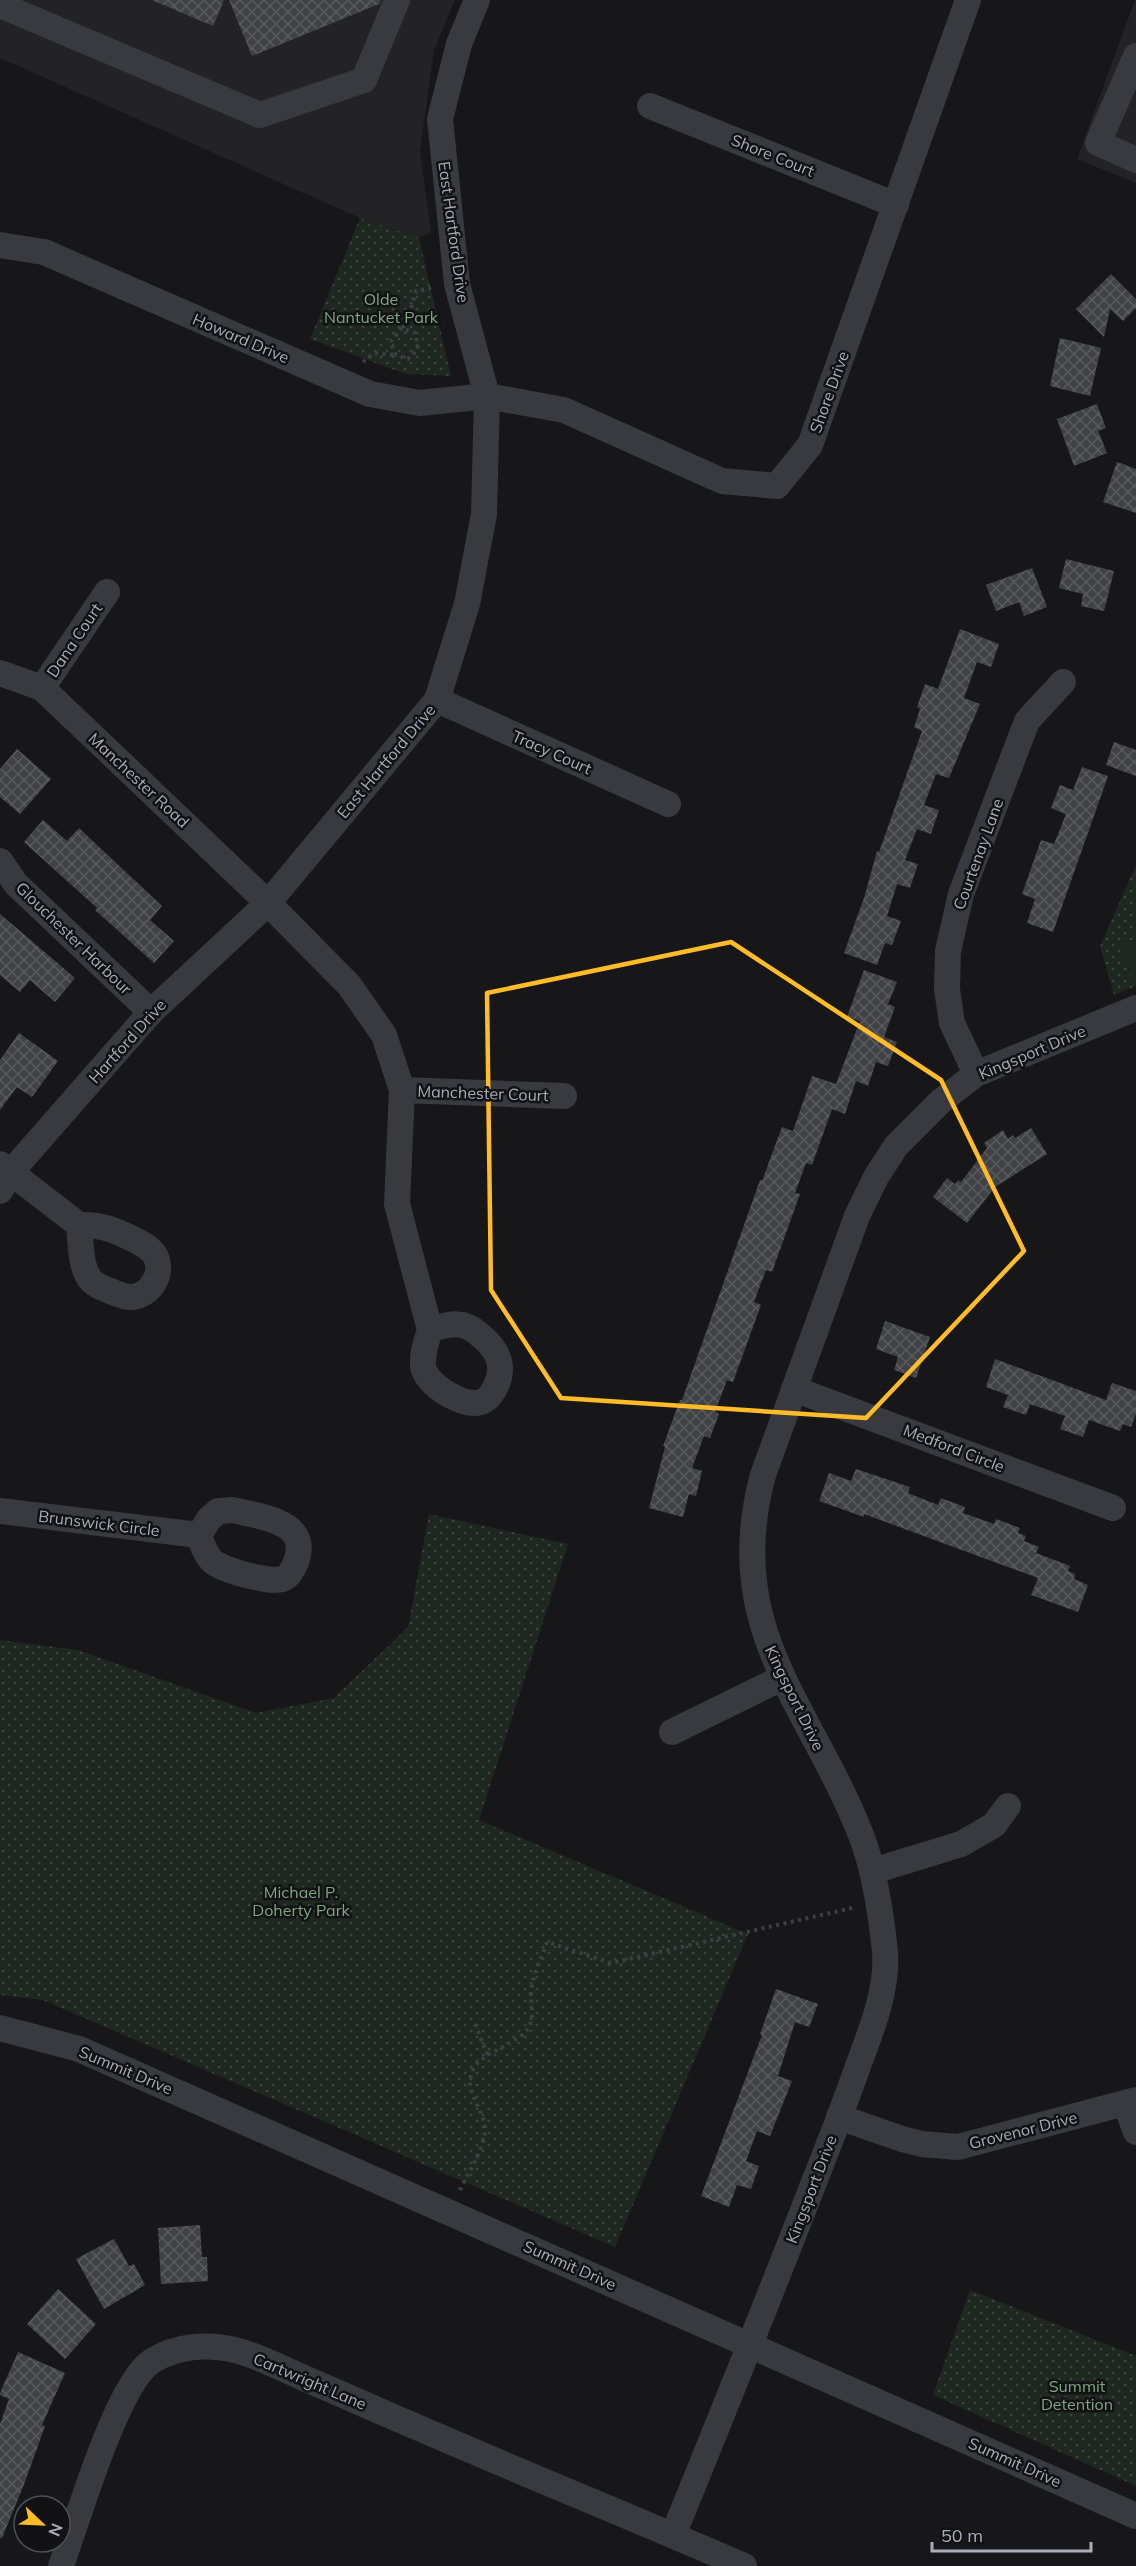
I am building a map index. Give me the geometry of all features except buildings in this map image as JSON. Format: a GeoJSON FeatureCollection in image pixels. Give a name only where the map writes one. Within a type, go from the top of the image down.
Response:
{"type":"FeatureCollection","features":[{"type":"Feature","properties":{"kind":"street"},"geometry":{"type":"LineString","coordinates":[[0,4],[260,115],[364,80],[397,0]]}},
{"type":"Feature","properties":{"kind":"street","name":"East Hartford Drive"},"geometry":{"type":"LineString","coordinates":[[268,903],[437,700],[467,604],[484,514],[487,396],[457,284],[440,119],[459,44],[477,0]]}},
{"type":"Feature","properties":{"kind":"street","name":"Shore Drive"},"geometry":{"type":"LineString","coordinates":[[487,396],[564,410],[722,481],[777,486],[810,446],[968,0]]}},
{"type":"Feature","properties":{"kind":"street"},"geometry":{"type":"LineString","coordinates":[[1136,56],[1098,143],[1136,160]]}},
{"type":"Feature","properties":{"kind":"street","name":"Shore Court"},"geometry":{"type":"LineString","coordinates":[[650,106],[896,205]]}},
{"type":"Feature","properties":{"kind":"street","name":"Howard Drive"},"geometry":{"type":"LineString","coordinates":[[0,245],[44,252],[370,394],[420,403],[487,396]]}},
{"type":"Feature","properties":{"kind":"street","name":"Dana Court"},"geometry":{"type":"LineString","coordinates":[[42,688],[107,592]]}},
{"type":"Feature","properties":{"kind":"street","name":"Manchester Road"},"geometry":{"type":"LineString","coordinates":[[0,673],[42,688],[268,903],[349,985],[384,1035],[402,1090]]}},
{"type":"Feature","properties":{"kind":"street","name":"Courtenay Lane"},"geometry":{"type":"LineString","coordinates":[[976,1074],[952,1023],[946,989],[948,951],[961,894],[1028,721],[1063,682]]}},
{"type":"Feature","properties":{"kind":"street","name":"Tracy Court"},"geometry":{"type":"LineString","coordinates":[[437,700],[668,804]]}},
{"type":"Feature","properties":{"kind":"street","name":"Glouchester Harbour"},"geometry":{"type":"LineString","coordinates":[[0,861],[16,884],[151,1012]]}},
{"type":"Feature","properties":{"kind":"street","name":"Hartford Drive"},"geometry":{"type":"LineString","coordinates":[[4,1176],[151,1012],[268,903]]}},
{"type":"Feature","properties":{"kind":"street","name":"Kingsport Drive"},"geometry":{"type":"LineString","coordinates":[[674,2535],[839,2117],[871,2030],[882,1992],[885,1955],[873,1871],[861,1835],[830,1769],[782,1678],[765,1638],[754,1594],[752,1541],[760,1484],[857,1216],[876,1177],[896,1146],[941,1101],[976,1074],[1136,1008]]}},
{"type":"Feature","properties":{"kind":"street"},"geometry":{"type":"LineString","coordinates":[[402,1090],[397,1204],[430,1330]]}},
{"type":"Feature","properties":{"kind":"street","name":"Manchester Court"},"geometry":{"type":"LineString","coordinates":[[402,1090],[564,1096]]}},
{"type":"Feature","properties":{"kind":"street"},"geometry":{"type":"LineString","coordinates":[[4,1176],[79,1225]]}},
{"type":"Feature","properties":{"kind":"street","name":"Medford Circle"},"geometry":{"type":"LineString","coordinates":[[795,1389],[1113,1508]]}},
{"type":"Feature","properties":{"kind":"street","name":"Brunswick Circle"},"geometry":{"type":"LineString","coordinates":[[0,1511],[199,1535]]}},
{"type":"Feature","properties":{"kind":"street"},"geometry":{"type":"LineString","coordinates":[[672,1732],[782,1678]]}},
{"type":"Feature","properties":{"kind":"street"},"geometry":{"type":"LineString","coordinates":[[873,1871],[961,1844],[994,1825],[1008,1806]]}},
{"type":"Feature","properties":{"kind":"street","name":"Summit Drive"},"geometry":{"type":"LineString","coordinates":[[0,2028],[79,2049],[1136,2516]]}},
{"type":"Feature","properties":{"kind":"street"},"geometry":{"type":"LineString","coordinates":[[1130,2102],[1136,2132]]}},
{"type":"Feature","properties":{"kind":"street","name":"Grovenor Drive"},"geometry":{"type":"LineString","coordinates":[[839,2117],[902,2139],[922,2144],[958,2147],[1130,2102]]}},
{"type":"Feature","properties":{"kind":"street","name":"Cartwright Lane"},"geometry":{"type":"LineString","coordinates":[[61,2566],[109,2432],[125,2393],[137,2374],[150,2362],[170,2352],[210,2346],[236,2350],[272,2364],[477,2454],[744,2566]]}},
{"type":"Feature","properties":{"kind":"path"},"geometry":{"type":"LineString","coordinates":[[396,355],[390,342],[407,322],[416,291],[431,288]]}},
{"type":"Feature","properties":{"kind":"path"},"geometry":{"type":"LineString","coordinates":[[363,362],[375,353],[408,359],[418,349],[415,333],[402,328]]}},
{"type":"Feature","properties":{"kind":"path"},"geometry":{"type":"LineString","coordinates":[[460,2190],[483,2140],[485,2128],[470,2080],[473,2070],[488,2056],[525,2033],[530,2025],[533,2014],[531,1992],[547,1942],[612,1963],[852,1908]]}},
{"type":"Feature","properties":{"kind":"path"},"geometry":{"type":"LineString","coordinates":[[475,2024],[488,2056]]}},
{"type":"Feature","properties":{"kind":"highlighted area"},"geometry":{"type":"Polygon","coordinates":[[[731,942],[941,1080],[1024,1251],[866,1418],[561,1398],[491,1290],[487,993],[731,942]]]}},
{"type":"Feature","properties":{"kind":"shaded area"},"geometry":{"type":"Polygon","coordinates":[[[0,0],[455,0],[434,50],[420,151],[431,232],[419,238],[360,218],[0,58],[0,0]]]}},
{"type":"Feature","properties":{"kind":"shaded area"},"geometry":{"type":"Polygon","coordinates":[[[1136,0],[1136,183],[1077,159],[1136,0]]]}},
{"type":"Feature","properties":{"kind":"green space","name":"Olde Nantucket Park"},"geometry":{"type":"Polygon","coordinates":[[[360,218],[419,238],[451,376],[406,374],[310,339],[360,218]]]}},
{"type":"Feature","properties":{"kind":"green space"},"geometry":{"type":"Polygon","coordinates":[[[1136,865],[1136,986],[1114,995],[1100,946],[1136,865]]]}},
{"type":"Feature","properties":{"kind":"green space"},"geometry":{"type":"Polygon","coordinates":[[[1136,939],[1136,981],[1133,982],[1120,945],[1136,939]]]}},
{"type":"Feature","properties":{"kind":"green space","name":"Michael P. Doherty Park"},"geometry":{"type":"Polygon","coordinates":[[[429,1514],[568,1544],[479,1820],[748,1934],[615,2247],[43,2000],[0,1995],[0,1640],[78,1650],[256,1713],[334,1698],[408,1627],[429,1514]]]}},
{"type":"Feature","properties":{"kind":"green space","name":"Summit Detention"},"geometry":{"type":"Polygon","coordinates":[[[970,2290],[1136,2356],[1136,2486],[933,2395],[970,2290]]]}}]}
